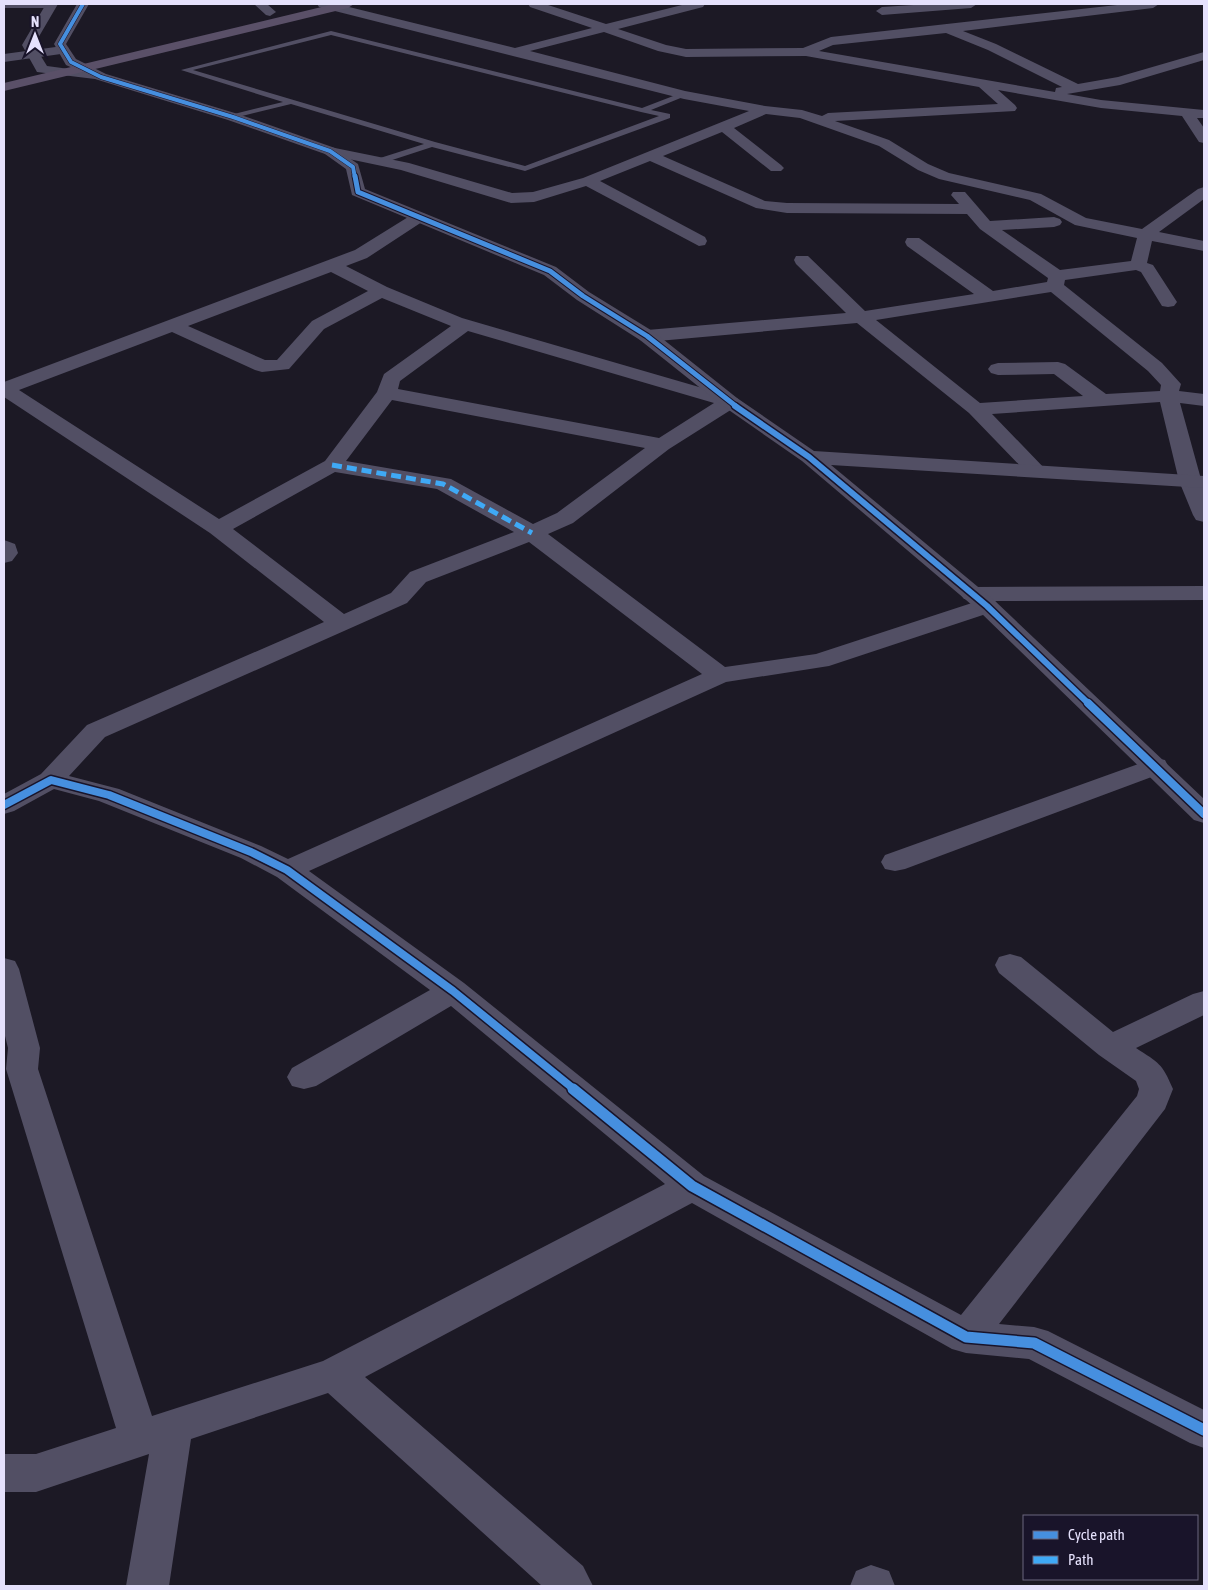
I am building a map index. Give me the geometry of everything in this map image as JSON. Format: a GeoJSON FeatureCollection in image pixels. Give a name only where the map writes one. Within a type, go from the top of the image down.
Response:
{"type":"FeatureCollection","features":[{"type":"Feature","properties":{"kind":"main road"},"geometry":{"type":"LineString","coordinates":[[4,87],[62,72],[76,65],[265,8],[306,4]]}},
{"type":"Feature","properties":{"kind":"main road"},"geometry":{"type":"LineString","coordinates":[[4,78],[42,69],[76,65],[336,5]]}},
{"type":"Feature","properties":{"kind":"street"},"geometry":{"type":"LineString","coordinates":[[4,4],[52,4]]}},
{"type":"Feature","properties":{"kind":"street"},"geometry":{"type":"LineString","coordinates":[[52,4],[28,45],[42,69],[101,77]]}},
{"type":"Feature","properties":{"kind":"street"},"geometry":{"type":"LineString","coordinates":[[83,4],[60,44],[76,65],[101,77],[233,117],[330,151],[404,166],[511,198],[534,196],[588,181],[764,110]]}},
{"type":"Feature","properties":{"kind":"street"},"geometry":{"type":"LineString","coordinates":[[534,4],[663,48],[686,53],[805,52],[1128,108],[1204,114]]}},
{"type":"Feature","properties":{"kind":"street"},"geometry":{"type":"LineString","coordinates":[[516,51],[699,4]]}},
{"type":"Feature","properties":{"kind":"street"},"geometry":{"type":"LineString","coordinates":[[870,4],[882,11],[992,47],[1075,88]]}},
{"type":"Feature","properties":{"kind":"street"},"geometry":{"type":"LineString","coordinates":[[882,11],[970,4]]}},
{"type":"Feature","properties":{"kind":"street"},"geometry":{"type":"LineString","coordinates":[[805,52],[831,41],[944,30],[1153,4]]}},
{"type":"Feature","properties":{"kind":"street"},"geometry":{"type":"LineString","coordinates":[[336,5],[684,95],[764,110],[802,114],[884,143],[923,167],[944,176],[1035,197],[1081,222],[1204,246]]}},
{"type":"Feature","properties":{"kind":"street"},"geometry":{"type":"LineString","coordinates":[[4,58],[64,50]]}},
{"type":"Feature","properties":{"kind":"street"},"geometry":{"type":"LineString","coordinates":[[1042,94],[1120,80],[1204,56]]}},
{"type":"Feature","properties":{"kind":"street"},"geometry":{"type":"LineString","coordinates":[[814,118],[1010,108],[984,84]]}},
{"type":"Feature","properties":{"kind":"street"},"geometry":{"type":"LineString","coordinates":[[1128,108],[1204,99]]}},
{"type":"Feature","properties":{"kind":"street"},"geometry":{"type":"LineString","coordinates":[[1187,113],[1204,139]]}},
{"type":"Feature","properties":{"kind":"street"},"geometry":{"type":"LineString","coordinates":[[723,126],[776,168]]}},
{"type":"Feature","properties":{"kind":"street"},"geometry":{"type":"LineString","coordinates":[[330,151],[353,167],[358,192],[550,271],[583,296],[647,336],[730,402],[809,457],[980,600],[1204,814]]}},
{"type":"Feature","properties":{"kind":"street"},"geometry":{"type":"LineString","coordinates":[[650,156],[762,205],[787,208],[970,209]]}},
{"type":"Feature","properties":{"kind":"street"},"geometry":{"type":"LineString","coordinates":[[944,176],[986,226],[1056,281],[1155,367],[1171,384],[1168,396],[1197,482],[1204,514]]}},
{"type":"Feature","properties":{"kind":"street"},"geometry":{"type":"LineString","coordinates":[[588,181],[699,241]]}},
{"type":"Feature","properties":{"kind":"street"},"geometry":{"type":"LineString","coordinates":[[1138,264],[1146,234],[1204,192]]}},
{"type":"Feature","properties":{"kind":"street"},"geometry":{"type":"LineString","coordinates":[[4,389],[333,266],[361,254],[419,217]]}},
{"type":"Feature","properties":{"kind":"street"},"geometry":{"type":"LineString","coordinates":[[986,226],[1054,222]]}},
{"type":"Feature","properties":{"kind":"street"},"geometry":{"type":"LineString","coordinates":[[913,242],[990,297]]}},
{"type":"Feature","properties":{"kind":"street"},"geometry":{"type":"LineString","coordinates":[[802,260],[862,317],[976,408],[1036,472]]}},
{"type":"Feature","properties":{"kind":"street"},"geometry":{"type":"LineString","coordinates":[[647,336],[862,317],[990,297],[1138,264],[1147,269],[1168,302]]}},
{"type":"Feature","properties":{"kind":"street"},"geometry":{"type":"LineString","coordinates":[[333,266],[380,291],[465,325],[613,366],[730,402]]}},
{"type":"Feature","properties":{"kind":"street"},"geometry":{"type":"LineString","coordinates":[[173,326],[262,366],[282,365],[318,325],[380,291]]}},
{"type":"Feature","properties":{"kind":"street"},"geometry":{"type":"LineString","coordinates":[[218,528],[332,465],[387,393],[391,378],[465,325]]}},
{"type":"Feature","properties":{"kind":"street"},"geometry":{"type":"LineString","coordinates":[[998,369],[1058,368],[1100,399]]}},
{"type":"Feature","properties":{"kind":"street"},"geometry":{"type":"LineString","coordinates":[[4,389],[218,528],[342,624]]}},
{"type":"Feature","properties":{"kind":"street"},"geometry":{"type":"LineString","coordinates":[[387,393],[662,445]]}},
{"type":"Feature","properties":{"kind":"street"},"geometry":{"type":"LineString","coordinates":[[976,408],[1168,396],[1204,400]]}},
{"type":"Feature","properties":{"kind":"street"},"geometry":{"type":"LineString","coordinates":[[4,805],[51,780],[96,731],[400,598],[418,577],[532,533],[565,518],[662,445],[730,402]]}},
{"type":"Feature","properties":{"kind":"street"},"geometry":{"type":"LineString","coordinates":[[809,457],[1197,482]]}},
{"type":"Feature","properties":{"kind":"street"},"geometry":{"type":"LineString","coordinates":[[332,465],[443,484],[532,533],[720,675]]}},
{"type":"Feature","properties":{"kind":"street"},"geometry":{"type":"LineString","coordinates":[[4,547],[7,549],[7,553],[4,556]]}},
{"type":"Feature","properties":{"kind":"street"},"geometry":{"type":"LineString","coordinates":[[287,870],[720,675],[820,661],[980,600],[1204,593]]}},
{"type":"Feature","properties":{"kind":"street"},"geometry":{"type":"LineString","coordinates":[[895,862],[1155,766]]}},
{"type":"Feature","properties":{"kind":"street"},"geometry":{"type":"LineString","coordinates":[[51,780],[109,795],[251,852],[287,870],[453,991],[692,1186],[966,1337],[1034,1343],[1204,1430]]}},
{"type":"Feature","properties":{"kind":"street"},"geometry":{"type":"LineString","coordinates":[[966,1337],[1153,1100],[1156,1088],[1150,1074],[1110,1047],[1010,965]]}},
{"type":"Feature","properties":{"kind":"street"},"geometry":{"type":"LineString","coordinates":[[4,969],[24,1048],[13,1072],[156,1433],[148,1586]]}},
{"type":"Feature","properties":{"kind":"street"},"geometry":{"type":"LineString","coordinates":[[304,1077],[453,991]]}},
{"type":"Feature","properties":{"kind":"street"},"geometry":{"type":"LineString","coordinates":[[1110,1047],[1204,1002]]}},
{"type":"Feature","properties":{"kind":"street"},"geometry":{"type":"LineString","coordinates":[[4,1473],[36,1473],[334,1374],[692,1186]]}},
{"type":"Feature","properties":{"kind":"street"},"geometry":{"type":"LineString","coordinates":[[334,1374],[561,1574],[572,1586]]}},
{"type":"Feature","properties":{"kind":"lane"},"geometry":{"type":"LineString","coordinates":[[331,33],[643,110],[667,116],[525,169],[432,144],[185,70],[331,33]]}},
{"type":"Feature","properties":{"kind":"lane"},"geometry":{"type":"LineString","coordinates":[[643,110],[684,95]]}},
{"type":"Feature","properties":{"kind":"lane"},"geometry":{"type":"LineString","coordinates":[[233,117],[290,102]]}},
{"type":"Feature","properties":{"kind":"lane"},"geometry":{"type":"LineString","coordinates":[[380,161],[432,144]]}},
{"type":"Feature","properties":{"kind":"marked path"},"geometry":{"type":"LineString","coordinates":[[332,465],[443,484],[532,533]]}},
{"type":"Feature","properties":{"kind":"cycle path"},"geometry":{"type":"LineString","coordinates":[[83,4],[60,44],[71,62],[101,77],[233,117],[330,151],[353,167],[358,192],[550,271],[583,296],[647,336],[730,402],[809,457],[987,606],[1204,814]]}},
{"type":"Feature","properties":{"kind":"cycle path"},"geometry":{"type":"LineString","coordinates":[[4,805],[51,780],[109,795],[251,852],[287,870],[453,991],[692,1186],[966,1337],[1034,1343],[1204,1430]]}}]}
